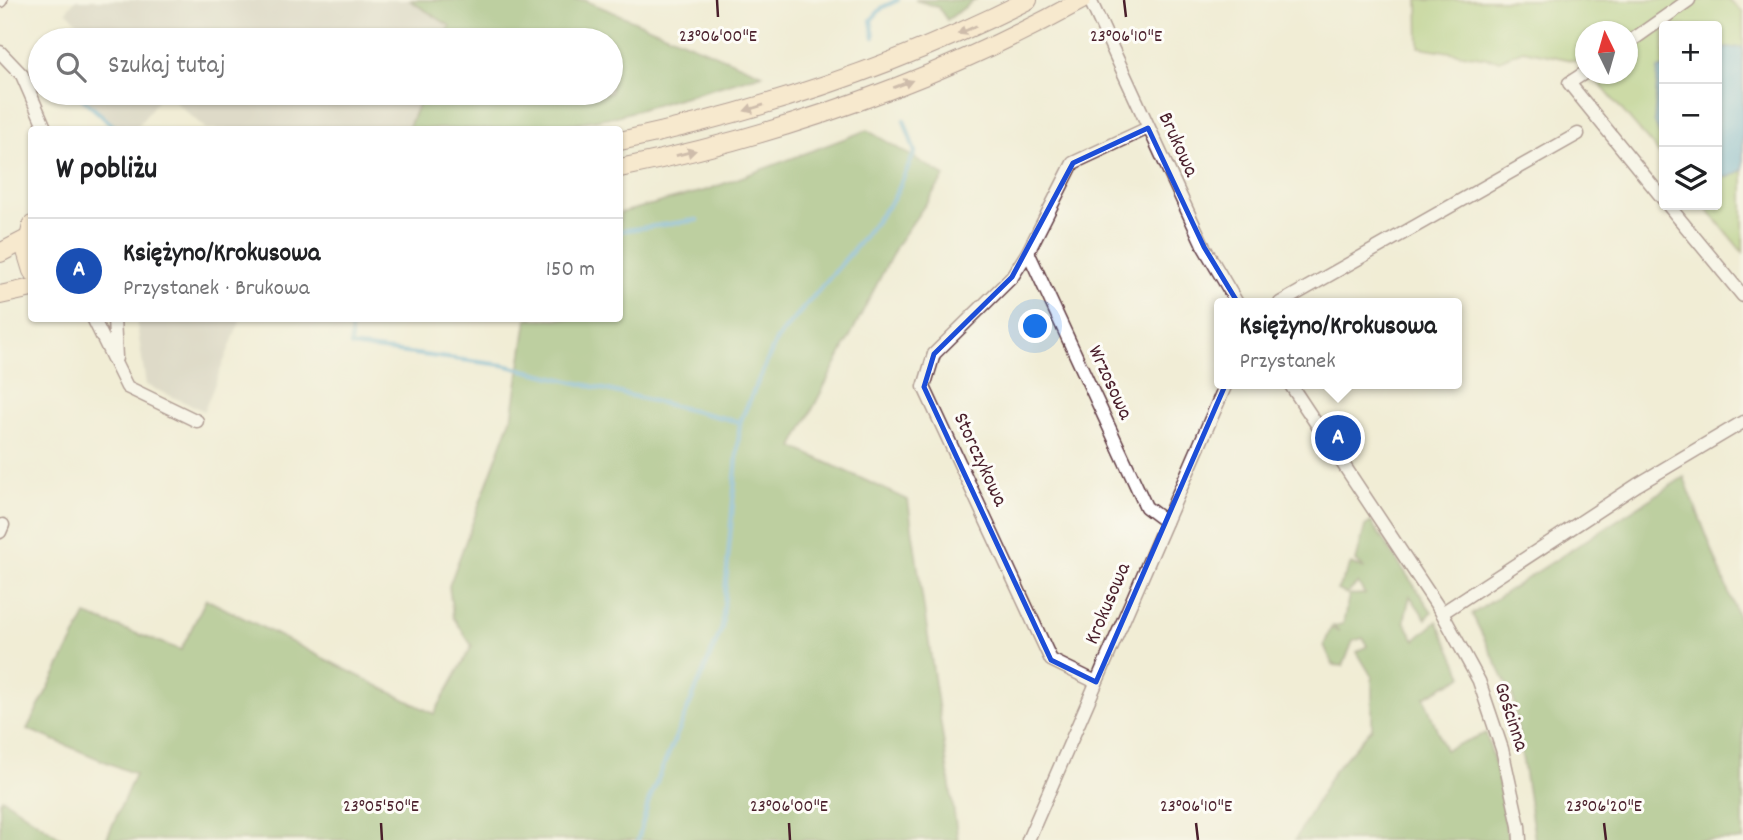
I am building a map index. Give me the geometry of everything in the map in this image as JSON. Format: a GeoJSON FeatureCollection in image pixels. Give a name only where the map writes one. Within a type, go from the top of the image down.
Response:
{"type":"FeatureCollection","features":[{"type":"Feature","properties":{"kind":"main road"},"geometry":{"type":"LineString","coordinates":[[623,140],[732,115],[803,93],[904,56],[1028,0]]}},
{"type":"Feature","properties":{"kind":"main road"},"geometry":{"type":"LineString","coordinates":[[623,167],[732,142],[816,117],[969,57],[1082,0]]}},
{"type":"Feature","properties":{"kind":"main road"},"geometry":{"type":"LineString","coordinates":[[0,253],[28,233]]}},
{"type":"Feature","properties":{"kind":"main road"},"geometry":{"type":"LineString","coordinates":[[28,238],[28,258]]}},
{"type":"Feature","properties":{"kind":"main road"},"geometry":{"type":"LineString","coordinates":[[0,295],[28,289]]}},
{"type":"Feature","properties":{"kind":"street","name":"Brukowa"},"geometry":{"type":"LineString","coordinates":[[1090,0],[1204,247],[1234,298]]}},
{"type":"Feature","properties":{"kind":"street"},"geometry":{"type":"LineString","coordinates":[[1638,36],[1689,0]]}},
{"type":"Feature","properties":{"kind":"street"},"geometry":{"type":"LineString","coordinates":[[0,52],[22,75],[28,89]]}},
{"type":"Feature","properties":{"kind":"street"},"geometry":{"type":"LineString","coordinates":[[1575,79],[1569,83],[1659,194]]}},
{"type":"Feature","properties":{"kind":"street"},"geometry":{"type":"LineString","coordinates":[[35,105],[44,126]]}},
{"type":"Feature","properties":{"kind":"street","name":"Storczykowa"},"geometry":{"type":"LineString","coordinates":[[1096,682],[1051,660],[924,387],[934,354],[1012,276],[1028,252],[1073,163],[1148,128]]}},
{"type":"Feature","properties":{"kind":"street"},"geometry":{"type":"LineString","coordinates":[[1289,298],[1578,134]]}},
{"type":"Feature","properties":{"kind":"street"},"geometry":{"type":"LineString","coordinates":[[1672,210],[1743,296]]}},
{"type":"Feature","properties":{"kind":"street","name":"Wrzosowa"},"geometry":{"type":"LineString","coordinates":[[1028,252],[1146,507],[1166,522]]}},
{"type":"Feature","properties":{"kind":"street"},"geometry":{"type":"LineString","coordinates":[[95,322],[127,387],[197,421]]}},
{"type":"Feature","properties":{"kind":"street"},"geometry":{"type":"LineString","coordinates":[[114,322],[117,365]]}},
{"type":"Feature","properties":{"kind":"street","name":"Krokusowa"},"geometry":{"type":"LineString","coordinates":[[1028,840],[1224,389]]}},
{"type":"Feature","properties":{"kind":"street"},"geometry":{"type":"LineString","coordinates":[[1293,389],[1442,613],[1637,485],[1743,422]]}},
{"type":"Feature","properties":{"kind":"street","name":"Gościnna"},"geometry":{"type":"LineString","coordinates":[[1442,613],[1479,681],[1502,750],[1520,840]]}},
{"type":"Feature","properties":{"kind":"highlighted area"},"geometry":{"type":"Polygon","coordinates":[[[1148,128],[1204,247],[1255,331],[1244,342],[1096,682],[1051,660],[924,387],[934,354],[1012,277],[1073,163],[1148,128]]]}},
{"type":"Feature","properties":{"kind":"shaded area"},"geometry":{"type":"Polygon","coordinates":[[[75,0],[409,0],[450,26],[83,28],[66,11],[75,0]]]}},
{"type":"Feature","properties":{"kind":"shaded area"},"geometry":{"type":"Polygon","coordinates":[[[89,105],[154,105],[138,126],[115,126],[89,105]]]}},
{"type":"Feature","properties":{"kind":"shaded area"},"geometry":{"type":"Polygon","coordinates":[[[179,105],[418,105],[410,126],[203,126],[179,105]]]}},
{"type":"Feature","properties":{"kind":"shaded area"},"geometry":{"type":"Polygon","coordinates":[[[136,322],[240,322],[204,411],[146,385],[136,322]]]}},
{"type":"Feature","properties":{"kind":"green space"},"geometry":{"type":"Polygon","coordinates":[[[409,0],[584,0],[763,74],[617,116],[559,126],[409,126],[418,105],[623,105],[623,28],[449,28],[450,26],[409,0]]]}},
{"type":"Feature","properties":{"kind":"green space"},"geometry":{"type":"Polygon","coordinates":[[[915,0],[975,0],[947,20],[938,7],[915,0]]]}},
{"type":"Feature","properties":{"kind":"green space"},"geometry":{"type":"Polygon","coordinates":[[[1418,0],[1728,0],[1743,12],[1743,253],[1708,210],[1722,210],[1722,21],[1659,21],[1659,153],[1600,84],[1638,84],[1638,21],[1575,21],[1575,61],[1523,50],[1499,60],[1419,47],[1418,0]]]}},
{"type":"Feature","properties":{"kind":"green space"},"geometry":{"type":"Polygon","coordinates":[[[867,130],[945,176],[897,245],[793,447],[908,500],[958,840],[106,840],[135,774],[27,729],[86,615],[181,650],[206,599],[434,714],[472,646],[453,617],[449,586],[513,413],[527,322],[623,322],[623,212],[707,190],[867,130]]]}},
{"type":"Feature","properties":{"kind":"green space"},"geometry":{"type":"Polygon","coordinates":[[[1684,477],[1743,630],[1743,840],[1535,840],[1513,697],[1472,614],[1684,477]]]}},
{"type":"Feature","properties":{"kind":"green space"},"geometry":{"type":"Polygon","coordinates":[[[1371,522],[1432,612],[1426,619],[1410,596],[1404,621],[1415,640],[1437,621],[1463,676],[1424,697],[1445,750],[1486,733],[1497,772],[1508,840],[1295,840],[1334,771],[1372,728],[1372,677],[1357,652],[1367,646],[1363,638],[1353,641],[1343,666],[1333,665],[1324,645],[1331,628],[1340,632],[1333,626],[1343,624],[1349,595],[1365,594],[1358,583],[1347,594],[1337,590],[1351,564],[1365,569],[1356,561],[1365,526],[1371,522]]]}},
{"type":"Feature","properties":{"kind":"green space"},"geometry":{"type":"Polygon","coordinates":[[[2,798],[64,840],[0,840],[2,798]]]}},
{"type":"Feature","properties":{"kind":"water"},"geometry":{"type":"Polygon","coordinates":[[[1743,47],[1743,170],[1729,177],[1722,177],[1722,49],[1743,47]]]}},
{"type":"Feature","properties":{"kind":"water"},"geometry":{"type":"Polygon","coordinates":[[[1659,69],[1659,133],[1654,121],[1659,69]]]}},
{"type":"Feature","properties":{"kind":"waterway"},"geometry":{"type":"LineString","coordinates":[[874,37],[871,20],[883,7],[898,0]]}},
{"type":"Feature","properties":{"kind":"waterway"},"geometry":{"type":"LineString","coordinates":[[90,105],[113,126]]}},
{"type":"Feature","properties":{"kind":"waterway"},"geometry":{"type":"LineString","coordinates":[[740,422],[777,339],[894,198],[915,152],[904,120]]}},
{"type":"Feature","properties":{"kind":"waterway"},"geometry":{"type":"LineString","coordinates":[[623,231],[697,220]]}},
{"type":"Feature","properties":{"kind":"waterway"},"geometry":{"type":"LineString","coordinates":[[351,326],[351,346],[503,365],[740,422],[722,628],[649,800],[638,840]]}},
{"type":"Feature","properties":{"kind":"place","name":"Księżyno/Krokusowa"},"geometry":{"type":"Point","coordinates":[1338,438]}}]}
